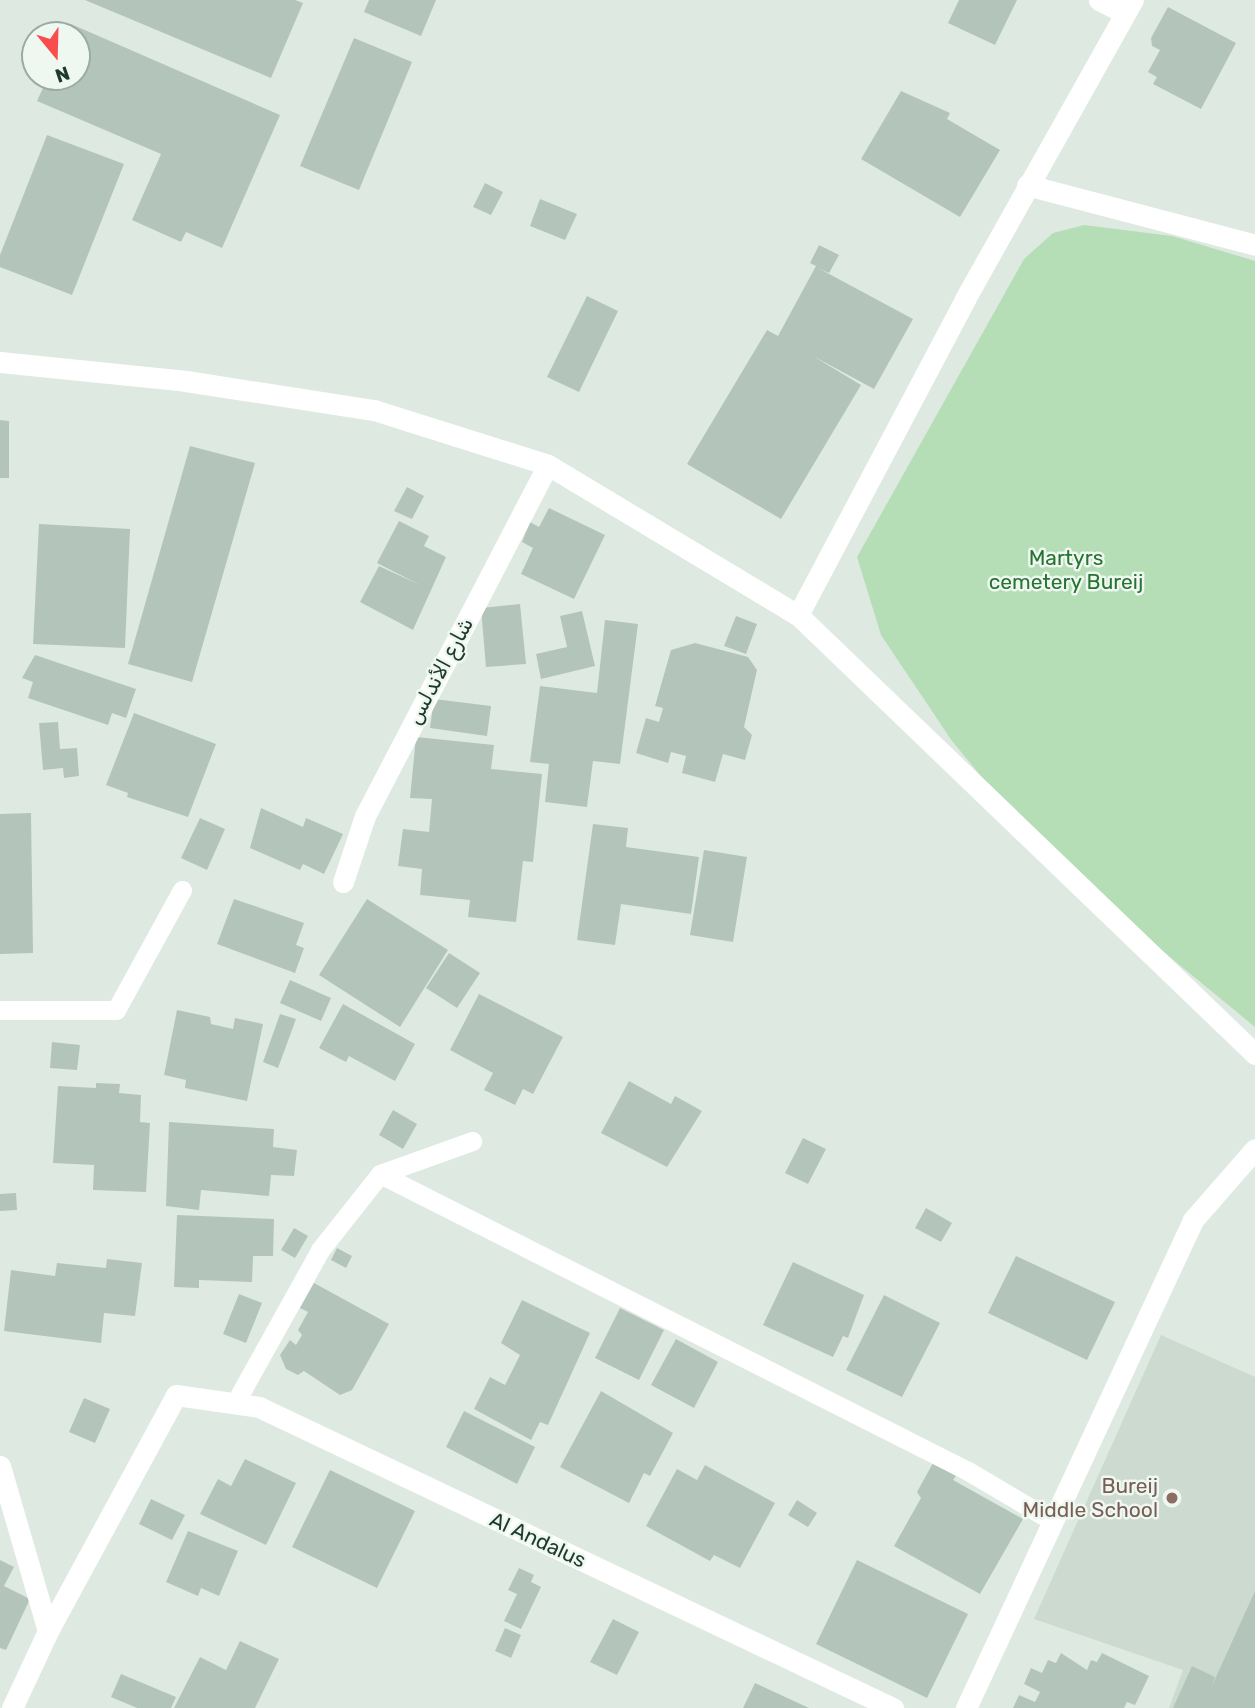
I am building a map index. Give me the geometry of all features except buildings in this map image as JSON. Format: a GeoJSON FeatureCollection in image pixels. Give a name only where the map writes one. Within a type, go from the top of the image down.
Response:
{"type":"FeatureCollection","features":[{"type":"Feature","properties":{"kind":"street"},"geometry":{"type":"LineString","coordinates":[[798,615],[1027,185],[1129,6],[1099,0]]}},
{"type":"Feature","properties":{"kind":"street"},"geometry":{"type":"LineString","coordinates":[[1027,185],[1255,245]]}},
{"type":"Feature","properties":{"kind":"street"},"geometry":{"type":"LineString","coordinates":[[0,362],[186,381],[374,410],[548,465],[798,615],[1255,1054]]}},
{"type":"Feature","properties":{"kind":"street","name":"شارع الأندلس"},"geometry":{"type":"LineString","coordinates":[[343,882],[365,816],[548,465]]}},
{"type":"Feature","properties":{"kind":"street"},"geometry":{"type":"LineString","coordinates":[[965,1708],[1192,1220],[1255,1149]]}},
{"type":"Feature","properties":{"kind":"street","name":"Al Andalus"},"geometry":{"type":"LineString","coordinates":[[48,1631],[176,1395],[259,1407],[892,1708]]}},
{"type":"Feature","properties":{"kind":"street"},"geometry":{"type":"LineString","coordinates":[[0,1466],[48,1631],[12,1708]]}},
{"type":"Feature","properties":{"kind":"lane"},"geometry":{"type":"LineString","coordinates":[[0,1010],[116,1010],[182,890]]}},
{"type":"Feature","properties":{"kind":"lane"},"geometry":{"type":"LineString","coordinates":[[235,1403],[320,1250],[380,1174],[472,1141]]}},
{"type":"Feature","properties":{"kind":"lane"},"geometry":{"type":"LineString","coordinates":[[380,1174],[968,1471],[1051,1520]]}},
{"type":"Feature","properties":{"kind":"shaded area","name":"Bureij Middle School"},"geometry":{"type":"Polygon","coordinates":[[[1161,1335],[1255,1377],[1255,1708],[1169,1708],[1183,1670],[1034,1619],[1161,1335]]]}},
{"type":"Feature","properties":{"kind":"green space","name":"Martyrs cemetery Bureij"},"geometry":{"type":"Polygon","coordinates":[[[1084,225],[1172,236],[1255,261],[1255,1027],[1046,855],[952,741],[881,635],[857,557],[1024,259],[1053,233],[1084,225]]]}},
{"type":"Feature","properties":{"kind":"place","name":"Bureij Middle School"},"geometry":{"type":"Point","coordinates":[1172,1498]}}]}
